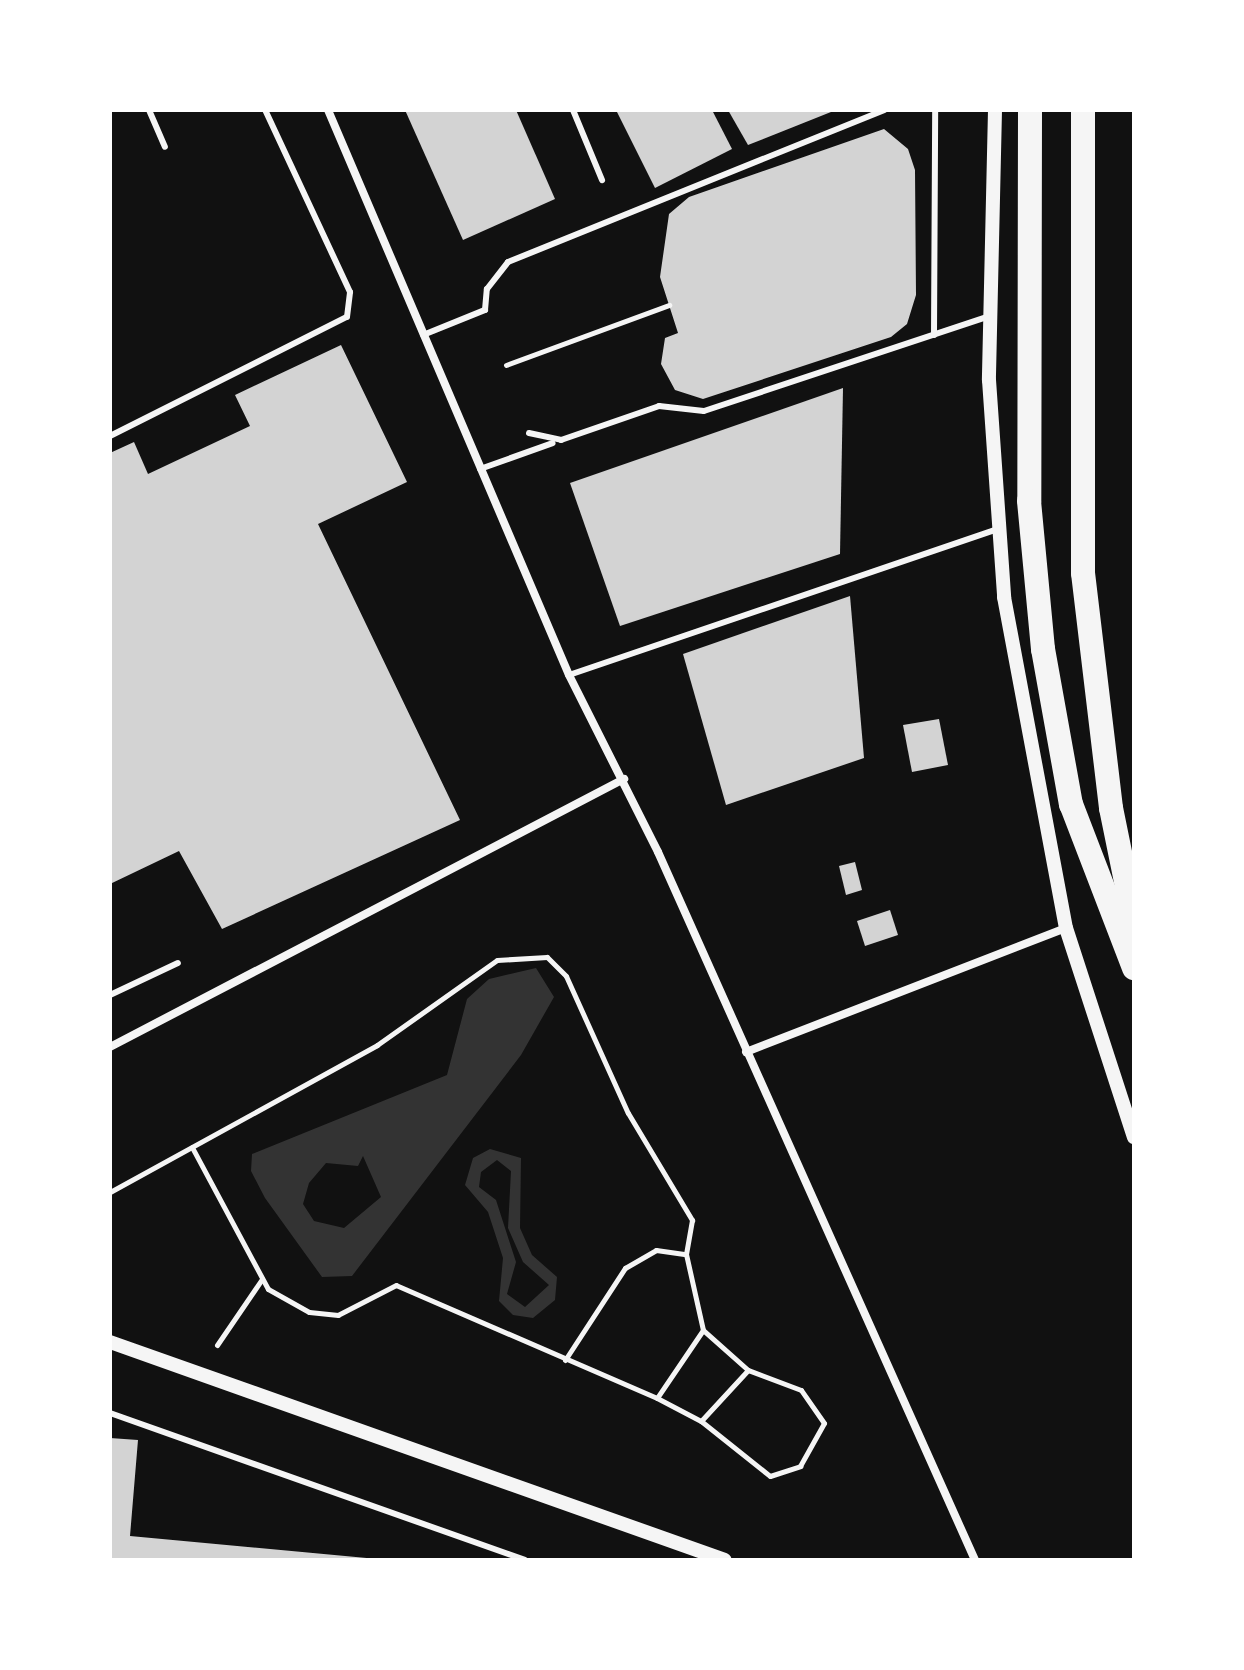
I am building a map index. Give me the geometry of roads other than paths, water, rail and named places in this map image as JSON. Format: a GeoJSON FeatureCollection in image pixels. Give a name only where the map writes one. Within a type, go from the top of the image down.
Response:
{"type":"FeatureCollection","features":[{"type":"Feature","properties":{"kind":"highway"},"geometry":{"type":"LineString","coordinates":[[1030,110],[1029,501],[1043,649],[1071,804],[1134,968]]}},
{"type":"Feature","properties":{"kind":"highway"},"geometry":{"type":"LineString","coordinates":[[1083,110],[1083,573],[1111,808],[1134,921]]}},
{"type":"Feature","properties":{"kind":"street"},"geometry":{"type":"LineString","coordinates":[[328,110],[569,675],[624,779],[975,1560]]}},
{"type":"Feature","properties":{"kind":"street"},"geometry":{"type":"LineString","coordinates":[[995,110],[992,315],[996,530],[1015,677],[1066,928],[1134,1137]]}},
{"type":"Feature","properties":{"kind":"street"},"geometry":{"type":"LineString","coordinates":[[110,1047],[624,779]]}},
{"type":"Feature","properties":{"kind":"street"},"geometry":{"type":"LineString","coordinates":[[746,1052],[1066,928]]}},
{"type":"Feature","properties":{"kind":"street"},"geometry":{"type":"LineString","coordinates":[[110,1342],[725,1560]]}},
{"type":"Feature","properties":{"kind":"lane"},"geometry":{"type":"LineString","coordinates":[[149,110],[165,147]]}},
{"type":"Feature","properties":{"kind":"lane"},"geometry":{"type":"LineString","coordinates":[[110,436],[347,317],[350,292],[265,110]]}},
{"type":"Feature","properties":{"kind":"lane"},"geometry":{"type":"LineString","coordinates":[[573,110],[602,180]]}},
{"type":"Feature","properties":{"kind":"lane"},"geometry":{"type":"LineString","coordinates":[[422,335],[485,310],[487,289],[508,262],[884,110]]}},
{"type":"Feature","properties":{"kind":"lane"},"geometry":{"type":"LineString","coordinates":[[934,335],[935,110]]}},
{"type":"Feature","properties":{"kind":"lane"},"geometry":{"type":"LineString","coordinates":[[480,469],[659,406],[704,411],[992,315]]}},
{"type":"Feature","properties":{"kind":"lane"},"geometry":{"type":"LineString","coordinates":[[529,433],[561,440]]}},
{"type":"Feature","properties":{"kind":"lane"},"geometry":{"type":"LineString","coordinates":[[569,675],[996,530]]}},
{"type":"Feature","properties":{"kind":"lane"},"geometry":{"type":"LineString","coordinates":[[110,995],[178,963]]}},
{"type":"Feature","properties":{"kind":"lane"},"geometry":{"type":"LineString","coordinates":[[110,1413],[525,1560]]}}]}
